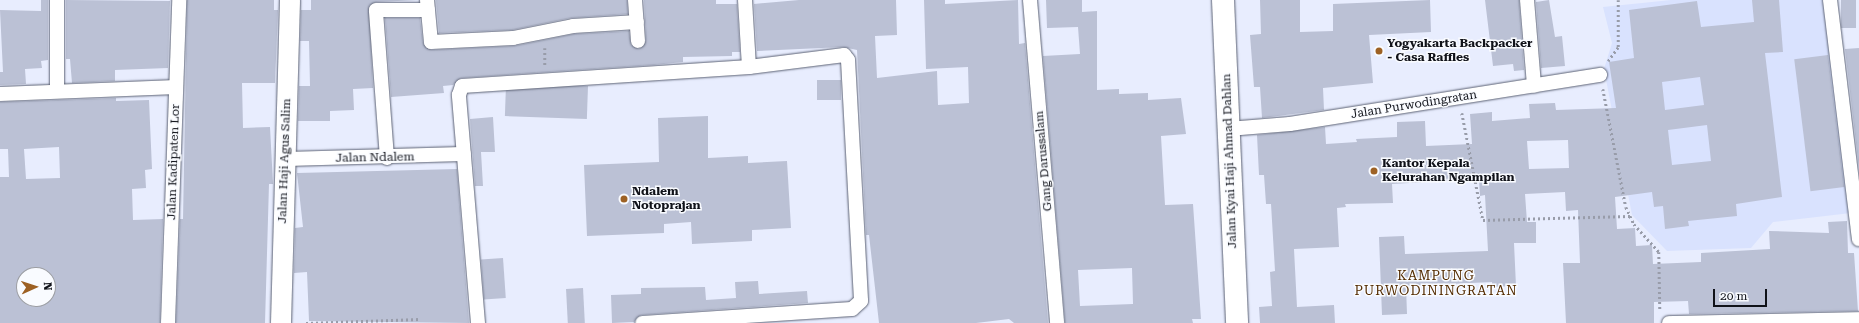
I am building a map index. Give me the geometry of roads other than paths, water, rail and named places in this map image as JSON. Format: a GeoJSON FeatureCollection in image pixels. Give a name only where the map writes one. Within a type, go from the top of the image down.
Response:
{"type":"FeatureCollection","features":[{"type":"Feature","properties":{"kind":"main road","name":"Jalan Kyai Haji Ahmad Dahlan"},"geometry":{"type":"LineString","coordinates":[[1223,0],[1237,323]]}},
{"type":"Feature","properties":{"kind":"street"},"geometry":{"type":"LineString","coordinates":[[57,0],[57,91]]}},
{"type":"Feature","properties":{"kind":"street","name":"Jalan Kadipaten Lor"},"geometry":{"type":"LineString","coordinates":[[168,323],[179,0]]}},
{"type":"Feature","properties":{"kind":"street","name":"Jalan Haji Agus Salim"},"geometry":{"type":"LineString","coordinates":[[281,323],[290,0]]}},
{"type":"Feature","properties":{"kind":"street"},"geometry":{"type":"LineString","coordinates":[[636,0],[638,41]]}},
{"type":"Feature","properties":{"kind":"street"},"geometry":{"type":"LineString","coordinates":[[745,0],[749,67]]}},
{"type":"Feature","properties":{"kind":"street","name":"Gang Darussalam"},"geometry":{"type":"LineString","coordinates":[[1030,0],[1057,323]]}},
{"type":"Feature","properties":{"kind":"street"},"geometry":{"type":"LineString","coordinates":[[1527,0],[1534,86]]}},
{"type":"Feature","properties":{"kind":"street"},"geometry":{"type":"LineString","coordinates":[[1830,0],[1859,239]]}},
{"type":"Feature","properties":{"kind":"street"},"geometry":{"type":"LineString","coordinates":[[387,158],[376,10],[428,5],[431,42],[513,38],[573,26],[637,22]]}},
{"type":"Feature","properties":{"kind":"street"},"geometry":{"type":"LineString","coordinates":[[478,323],[458,95],[462,86],[749,67],[836,54],[848,60],[861,301],[852,309],[712,321],[642,323]]}},
{"type":"Feature","properties":{"kind":"street","name":"Jalan Purwodingratan"},"geometry":{"type":"LineString","coordinates":[[1228,129],[1290,124],[1460,99],[1600,75]]}},
{"type":"Feature","properties":{"kind":"street"},"geometry":{"type":"LineString","coordinates":[[0,94],[176,87]]}},
{"type":"Feature","properties":{"kind":"street","name":"Jalan Ndalem"},"geometry":{"type":"LineString","coordinates":[[285,159],[387,158],[464,154]]}},
{"type":"Feature","properties":{"kind":"street"},"geometry":{"type":"LineString","coordinates":[[1664,319],[1812,322],[1859,319]]}},
{"type":"Feature","properties":{"kind":"place","name":"Yogyakarta Backpacker - Casa Raffles"},"geometry":{"type":"Point","coordinates":[1379,51]}},
{"type":"Feature","properties":{"kind":"place","name":"Kantor Kepala Kelurahan Ngampilan"},"geometry":{"type":"Point","coordinates":[1374,171]}},
{"type":"Feature","properties":{"kind":"place","name":"Ndalem Notoprajan"},"geometry":{"type":"Point","coordinates":[624,199]}},
{"type":"Feature","properties":{"kind":"district","name":"KAMPUNG PURWODININGRATAN"},"geometry":{"type":"Point","coordinates":[1436,284]}}]}
